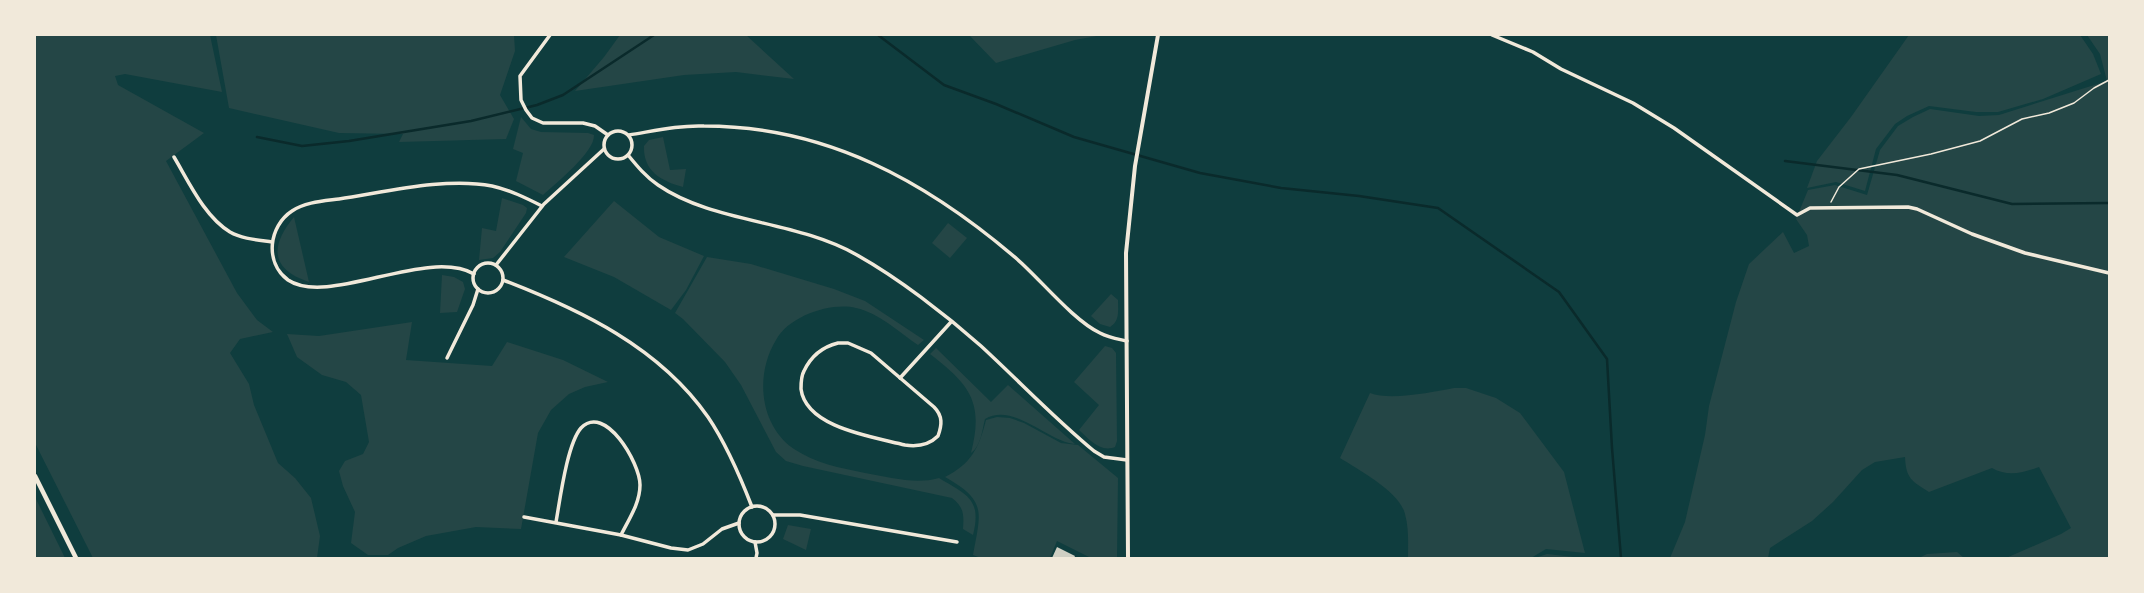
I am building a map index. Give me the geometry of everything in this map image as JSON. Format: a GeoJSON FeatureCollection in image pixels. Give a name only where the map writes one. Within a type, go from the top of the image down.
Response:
{"type":"FeatureCollection","features":[{"type":"Feature","properties":{"kind":"main road"},"geometry":{"type":"LineString","coordinates":[[35,476],[76,558]]}},
{"type":"Feature","properties":{"kind":"street"},"geometry":{"type":"LineString","coordinates":[[550,35],[520,76],[521,100],[526,110],[532,118],[543,124],[582,123],[595,126],[608,135]]}},
{"type":"Feature","properties":{"kind":"street"},"geometry":{"type":"LineString","coordinates":[[1128,558],[1126,341],[1127,245],[1135,166],[1158,35]]}},
{"type":"Feature","properties":{"kind":"street"},"geometry":{"type":"LineString","coordinates":[[1492,35],[1533,52],[1561,69],[1633,103],[1674,128],[1797,215],[1810,208],[1831,206],[1908,207],[1917,209],[1972,234],[2025,253],[2109,273]]}},
{"type":"Feature","properties":{"kind":"street"},"geometry":{"type":"LineString","coordinates":[[629,135],[633,148],[628,155],[624,158],[615,159],[610,157],[604,149],[604,142],[611,132],[621,131],[629,135],[679,127],[734,126],[786,133],[818,141],[848,152],[875,164],[931,194],[964,217],[1018,260],[1091,328],[1111,338],[1126,341]]}},
{"type":"Feature","properties":{"kind":"street"},"geometry":{"type":"LineString","coordinates":[[496,265],[542,206],[604,149]]}},
{"type":"Feature","properties":{"kind":"street"},"geometry":{"type":"LineString","coordinates":[[628,155],[644,174],[658,185],[680,196],[727,213],[804,232],[856,254],[881,269],[980,345],[1094,451],[1104,457],[1127,460]]}},
{"type":"Feature","properties":{"kind":"street"},"geometry":{"type":"LineString","coordinates":[[174,157],[204,207],[216,221],[230,232],[245,238],[272,242]]}},
{"type":"Feature","properties":{"kind":"street"},"geometry":{"type":"LineString","coordinates":[[474,274],[464,268],[435,267],[326,286],[299,285],[289,280],[281,273],[275,263],[272,242],[276,228],[284,218],[293,210],[307,204],[392,191],[442,185],[479,184],[513,193],[542,206]]}},
{"type":"Feature","properties":{"kind":"street"},"geometry":{"type":"LineString","coordinates":[[447,358],[473,305],[478,289],[474,282],[474,274],[483,264],[496,265],[502,272],[503,280],[499,288],[491,292],[478,289]]}},
{"type":"Feature","properties":{"kind":"street"},"geometry":{"type":"LineString","coordinates":[[503,280],[559,302],[610,329],[657,362],[676,379],[709,418],[736,467],[752,507]]}},
{"type":"Feature","properties":{"kind":"street"},"geometry":{"type":"LineString","coordinates":[[900,378],[951,322]]}},
{"type":"Feature","properties":{"kind":"street"},"geometry":{"type":"LineString","coordinates":[[838,343],[848,343],[871,353],[900,378],[939,411],[942,420],[938,436],[925,444],[915,446],[905,445],[835,425],[813,412],[806,405],[802,396],[802,373],[809,360],[827,346],[838,343]]}},
{"type":"Feature","properties":{"kind":"street"},"geometry":{"type":"LineString","coordinates":[[556,522],[575,438],[586,424],[601,422],[608,427],[624,444],[639,473],[640,492],[637,505],[621,535]]}},
{"type":"Feature","properties":{"kind":"street"},"geometry":{"type":"LineString","coordinates":[[752,507],[764,507],[772,514],[775,520],[773,532],[769,537],[755,542],[744,536],[739,523],[744,512],[752,507]]}},
{"type":"Feature","properties":{"kind":"street"},"geometry":{"type":"LineString","coordinates":[[772,514],[800,514],[957,542]]}},
{"type":"Feature","properties":{"kind":"street"},"geometry":{"type":"LineString","coordinates":[[524,517],[621,535],[671,548],[688,550],[703,544],[722,529],[739,523]]}},
{"type":"Feature","properties":{"kind":"street"},"geometry":{"type":"LineString","coordinates":[[755,542],[757,553],[756,558]]}},
{"type":"Feature","properties":{"kind":"path"},"geometry":{"type":"LineString","coordinates":[[1831,206],[1830,200],[1839,186],[1859,169],[1932,154],[1980,141],[2022,119],[2049,113],[2074,103],[2094,88],[2109,80]]}},
{"type":"Feature","properties":{"kind":"shaded area"},"geometry":{"type":"Polygon","coordinates":[[[35,35],[210,35],[222,92],[125,74],[115,76],[118,85],[204,133],[166,161],[237,293],[257,320],[273,332],[240,339],[230,353],[249,384],[254,405],[278,463],[295,478],[311,498],[320,536],[317,558],[93,558],[35,443],[35,35]]]}},
{"type":"Feature","properties":{"kind":"shaded area"},"geometry":{"type":"Polygon","coordinates":[[[216,35],[514,35],[515,51],[500,95],[514,119],[506,139],[399,142],[403,134],[339,133],[229,108],[216,35]]]}},
{"type":"Feature","properties":{"kind":"shaded area"},"geometry":{"type":"Polygon","coordinates":[[[620,35],[746,35],[794,79],[736,72],[684,75],[575,91],[604,57],[620,35]]]}},
{"type":"Feature","properties":{"kind":"shaded area"},"geometry":{"type":"Polygon","coordinates":[[[969,35],[1102,35],[1075,40],[996,63],[969,35]]]}},
{"type":"Feature","properties":{"kind":"shaded area"},"geometry":{"type":"Polygon","coordinates":[[[1909,35],[2080,35],[2093,54],[2101,74],[2043,99],[1998,112],[1976,112],[1929,106],[1907,116],[1895,124],[1876,149],[1865,191],[1836,182],[1807,188],[1817,161],[1851,117],[1909,35]]]}},
{"type":"Feature","properties":{"kind":"shaded area"},"geometry":{"type":"Polygon","coordinates":[[[2087,35],[2109,35],[2109,558],[2006,558],[2061,534],[2071,528],[2039,467],[2015,473],[1998,471],[1992,468],[1929,492],[1911,479],[1907,470],[1905,457],[1875,462],[1862,470],[1833,502],[1812,521],[1770,548],[1768,558],[1670,558],[1685,522],[1705,435],[1709,406],[1736,302],[1749,264],[1783,232],[1794,253],[1809,246],[1807,235],[1796,219],[1808,190],[1835,185],[1867,195],[1880,150],[1898,126],[1930,109],[1979,116],[1999,115],[2107,81],[2100,54],[2087,35]]]}},
{"type":"Feature","properties":{"kind":"shaded area"},"geometry":{"type":"Polygon","coordinates":[[[521,117],[531,129],[541,132],[588,133],[594,135],[593,142],[582,158],[543,195],[516,181],[523,153],[513,149],[521,117]]]}},
{"type":"Feature","properties":{"kind":"shaded area"},"geometry":{"type":"Polygon","coordinates":[[[663,137],[670,170],[686,169],[683,187],[667,182],[655,174],[650,168],[644,155],[644,146],[649,140],[663,137]]]}},
{"type":"Feature","properties":{"kind":"shaded area"},"geometry":{"type":"Polygon","coordinates":[[[502,198],[523,205],[527,208],[526,213],[500,252],[493,258],[479,260],[482,228],[496,231],[502,198]]]}},
{"type":"Feature","properties":{"kind":"shaded area"},"geometry":{"type":"Polygon","coordinates":[[[614,201],[659,237],[704,256],[686,290],[671,310],[614,277],[564,257],[614,201]]]}},
{"type":"Feature","properties":{"kind":"shaded area"},"geometry":{"type":"Polygon","coordinates":[[[294,217],[309,282],[296,277],[287,270],[281,263],[278,256],[278,247],[281,238],[294,217]]]}},
{"type":"Feature","properties":{"kind":"shaded area"},"geometry":{"type":"Polygon","coordinates":[[[948,223],[967,238],[950,258],[932,243],[948,223]]]}},
{"type":"Feature","properties":{"kind":"shaded area"},"geometry":{"type":"Polygon","coordinates":[[[707,257],[751,264],[834,289],[865,301],[924,340],[918,345],[881,318],[856,308],[835,307],[823,309],[800,318],[782,331],[769,353],[763,383],[767,413],[773,427],[782,439],[794,449],[810,458],[846,469],[902,480],[921,481],[939,478],[970,499],[974,506],[975,513],[973,535],[963,529],[961,508],[952,498],[803,466],[786,461],[776,452],[741,385],[725,362],[683,319],[675,313],[707,257]]]}},
{"type":"Feature","properties":{"kind":"shaded area"},"geometry":{"type":"Polygon","coordinates":[[[442,275],[454,277],[463,282],[465,289],[457,312],[440,313],[442,275]]]}},
{"type":"Feature","properties":{"kind":"shaded area"},"geometry":{"type":"Polygon","coordinates":[[[1111,294],[1118,300],[1118,312],[1117,319],[1110,327],[1100,324],[1091,316],[1111,294]]]}},
{"type":"Feature","properties":{"kind":"shaded area"},"geometry":{"type":"Polygon","coordinates":[[[412,322],[406,360],[492,366],[507,342],[563,360],[608,382],[585,387],[569,394],[551,410],[538,433],[521,529],[476,527],[426,536],[398,548],[388,555],[368,555],[351,543],[355,512],[343,486],[339,471],[345,461],[363,454],[369,442],[361,395],[346,382],[322,375],[297,357],[287,334],[319,336],[412,322]]]}},
{"type":"Feature","properties":{"kind":"shaded area"},"geometry":{"type":"Polygon","coordinates":[[[1105,346],[1112,348],[1116,353],[1117,441],[1115,447],[1110,448],[1100,447],[1079,430],[1099,405],[1074,382],[1105,346]]]}},
{"type":"Feature","properties":{"kind":"shaded area"},"geometry":{"type":"Polygon","coordinates":[[[936,348],[991,402],[1008,385],[1075,444],[1065,442],[1019,419],[1008,415],[996,415],[985,419],[979,442],[971,453],[975,435],[976,420],[974,407],[970,396],[955,375],[930,354],[936,348]]]}},
{"type":"Feature","properties":{"kind":"shaded area"},"geometry":{"type":"Polygon","coordinates":[[[1454,388],[1466,388],[1496,398],[1520,413],[1564,472],[1585,553],[1546,549],[1531,558],[1408,558],[1407,525],[1402,506],[1378,482],[1340,458],[1370,393],[1400,396],[1454,388]]]}},
{"type":"Feature","properties":{"kind":"shaded area"},"geometry":{"type":"Polygon","coordinates":[[[997,417],[1010,418],[1024,423],[1061,443],[1078,445],[1118,478],[1117,558],[1091,558],[1057,541],[1050,558],[981,558],[973,555],[978,528],[978,508],[968,493],[959,485],[945,477],[968,461],[977,447],[986,420],[997,417]]]}},
{"type":"Feature","properties":{"kind":"shaded area"},"geometry":{"type":"Polygon","coordinates":[[[35,497],[65,558],[35,558],[35,497]]]}},
{"type":"Feature","properties":{"kind":"shaded area"},"geometry":{"type":"Polygon","coordinates":[[[788,525],[811,529],[806,550],[783,539],[788,525]]]}},
{"type":"Feature","properties":{"kind":"shaded area"},"geometry":{"type":"Polygon","coordinates":[[[1957,552],[1964,558],[1919,558],[1927,554],[1957,552]]]}},
{"type":"Feature","properties":{"kind":"shaded area"},"geometry":{"type":"Polygon","coordinates":[[[1547,554],[1583,558],[1535,558],[1547,554]]]}},
{"type":"Feature","properties":{"kind":"building"},"geometry":{"type":"Polygon","coordinates":[[[1057,547],[1075,556],[1074,558],[1052,558],[1057,547]]]}},
{"type":"Feature","properties":{"kind":"waterway"},"geometry":{"type":"LineString","coordinates":[[257,137],[302,146],[349,141],[471,121],[537,105],[563,95],[654,35]]}},
{"type":"Feature","properties":{"kind":"waterway"},"geometry":{"type":"LineString","coordinates":[[878,35],[944,85],[996,104],[1074,137],[1200,173],[1281,188],[1359,196],[1438,208],[1559,292],[1607,359],[1612,448],[1621,558]]}},
{"type":"Feature","properties":{"kind":"waterway"},"geometry":{"type":"LineString","coordinates":[[1785,161],[1897,175],[2012,204],[2109,203]]}}]}
